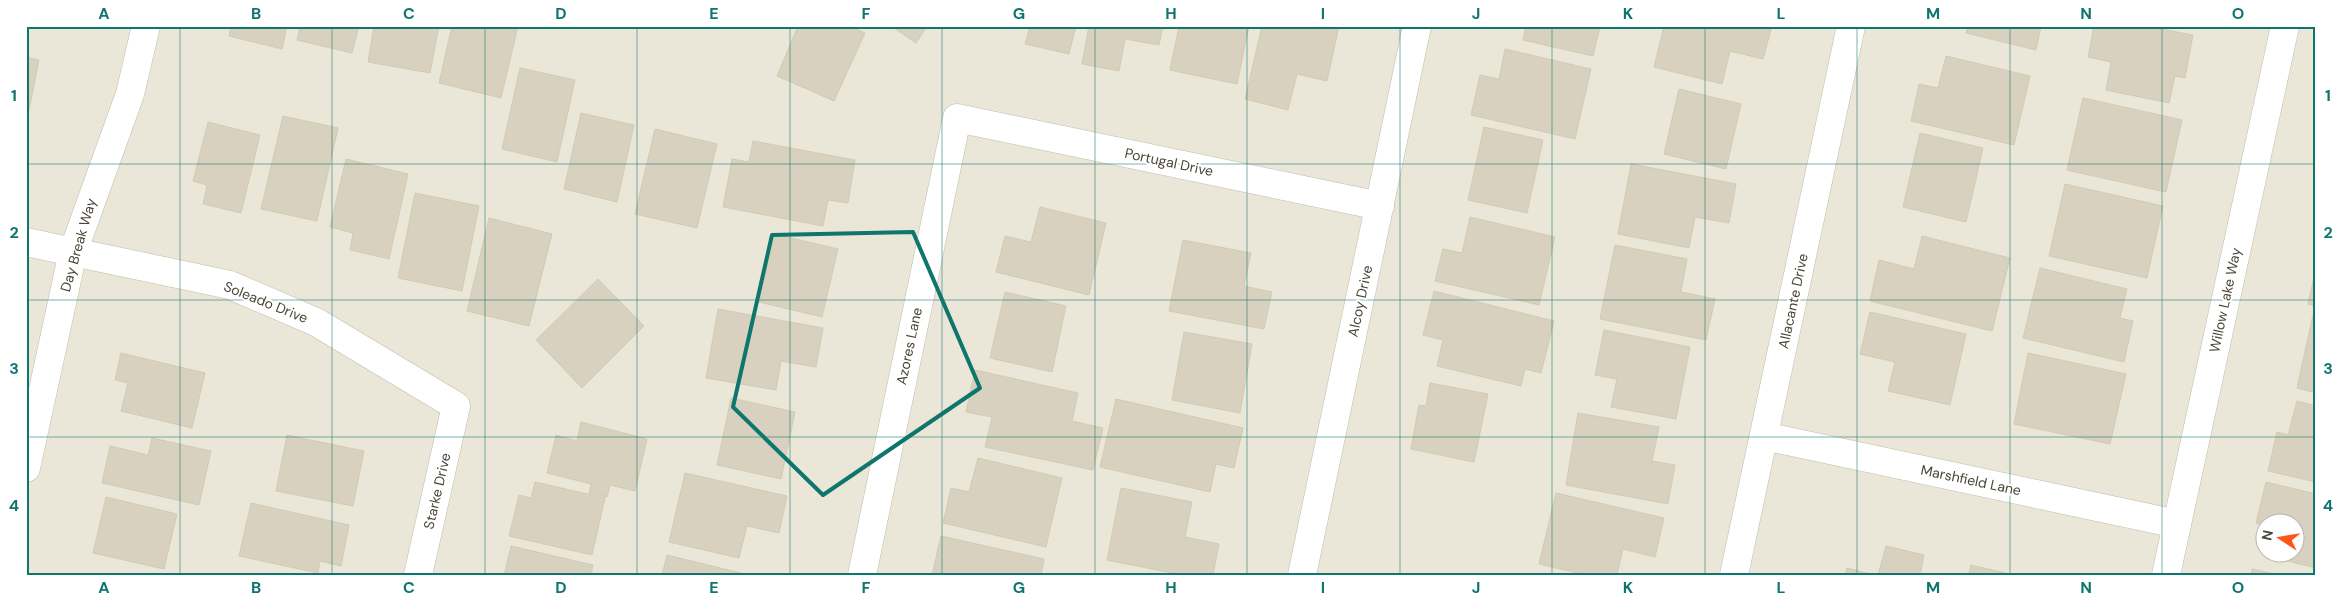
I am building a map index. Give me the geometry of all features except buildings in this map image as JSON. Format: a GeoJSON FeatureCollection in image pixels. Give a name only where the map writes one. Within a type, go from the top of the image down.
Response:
{"type":"FeatureCollection","features":[{"type":"Feature","properties":{"kind":"street","name":"Day Break Way"},"geometry":{"type":"LineString","coordinates":[[26,468],[73,252],[130,94],[146,26]]}},
{"type":"Feature","properties":{"kind":"street","name":"Alcoy Drive"},"geometry":{"type":"LineString","coordinates":[[1302,575],[1417,26]]}},
{"type":"Feature","properties":{"kind":"street","name":"Allacante Drive"},"geometry":{"type":"LineString","coordinates":[[1734,575],[1851,26]]}},
{"type":"Feature","properties":{"kind":"street","name":"Willow Lake Way"},"geometry":{"type":"LineString","coordinates":[[2166,575],[2285,26]]}},
{"type":"Feature","properties":{"kind":"street","name":"Portugal Drive"},"geometry":{"type":"LineString","coordinates":[[957,118],[1380,206]]}},
{"type":"Feature","properties":{"kind":"street","name":"Azores Lane"},"geometry":{"type":"LineString","coordinates":[[862,575],[957,118]]}},
{"type":"Feature","properties":{"kind":"street","name":"Soleado Drive"},"geometry":{"type":"LineString","coordinates":[[26,242],[230,285],[316,322],[456,406]]}},
{"type":"Feature","properties":{"kind":"street","name":"Starke Drive"},"geometry":{"type":"LineString","coordinates":[[418,575],[456,406]]}},
{"type":"Feature","properties":{"kind":"street","name":"Marshfield Lane"},"geometry":{"type":"LineString","coordinates":[[1764,436],[2177,524]]}},
{"type":"Feature","properties":{"kind":"highlighted area"},"geometry":{"type":"Polygon","coordinates":[[[913,232],[980,388],[823,495],[733,407],[772,235],[913,232]]]}},
{"type":"Feature","properties":{"kind":"shaded area"},"geometry":{"type":"Polygon","coordinates":[[[26,26],[2316,26],[2316,575],[26,575],[26,26]]]}}]}
